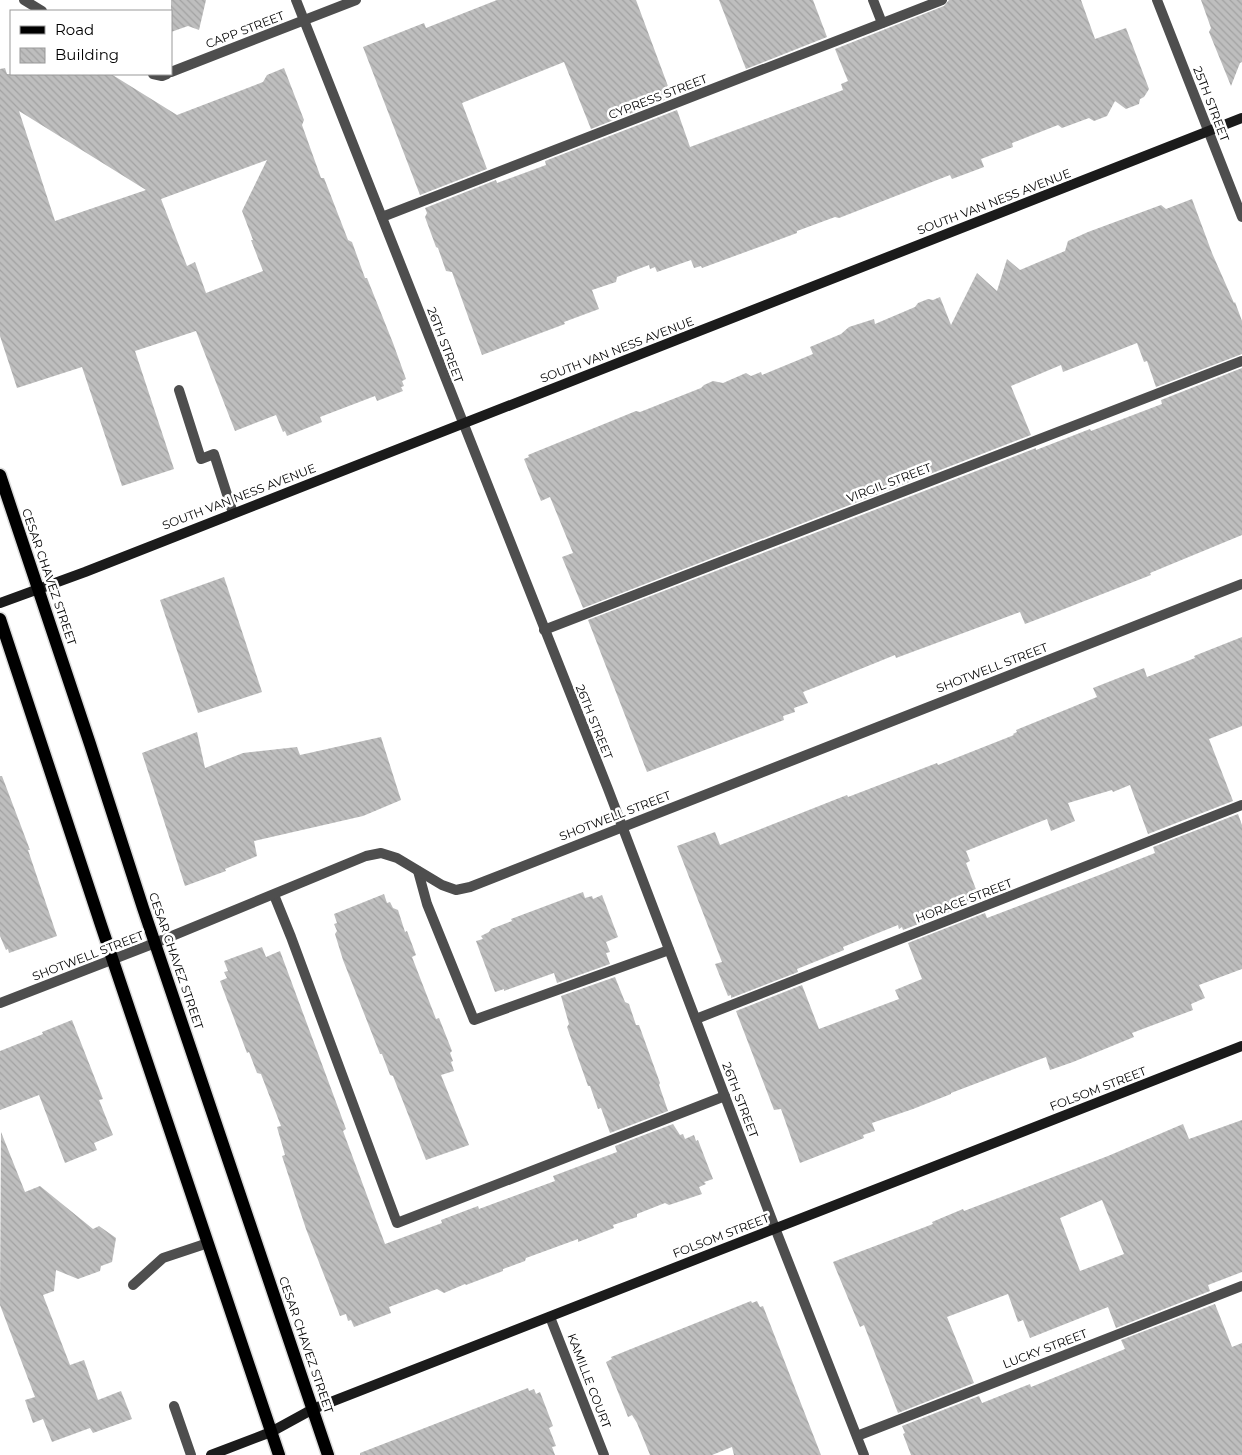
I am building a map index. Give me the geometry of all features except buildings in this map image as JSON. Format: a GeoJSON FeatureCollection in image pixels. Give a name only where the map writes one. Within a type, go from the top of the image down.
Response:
{"type":"FeatureCollection","features":[{"type":"Feature","properties":{"kind":"main road","name":"SOUTH VAN NESS AVENUE"},"geometry":{"type":"LineString","coordinates":[[0,603],[1242,118]]}},
{"type":"Feature","properties":{"kind":"main road","name":"CESAR CHAVEZ STREET"},"geometry":{"type":"LineString","coordinates":[[0,475],[155,943],[328,1455]]}},
{"type":"Feature","properties":{"kind":"main road"},"geometry":{"type":"LineString","coordinates":[[0,619],[279,1455]]}},
{"type":"Feature","properties":{"kind":"main road","name":"FOLSOM STREET"},"geometry":{"type":"LineString","coordinates":[[211,1455],[271,1432],[313,1409],[1242,1046]]}},
{"type":"Feature","properties":{"kind":"street"},"geometry":{"type":"LineString","coordinates":[[24,0],[40,10]]}},
{"type":"Feature","properties":{"kind":"street","name":"26TH STREET"},"geometry":{"type":"LineString","coordinates":[[296,0],[622,826],[775,1228],[864,1455]]}},
{"type":"Feature","properties":{"kind":"street","name":"CAPP STREET"},"geometry":{"type":"LineString","coordinates":[[172,71],[356,0]]}},
{"type":"Feature","properties":{"kind":"street"},"geometry":{"type":"LineString","coordinates":[[873,0],[882,23]]}},
{"type":"Feature","properties":{"kind":"street","name":"CYPRESS STREET"},"geometry":{"type":"LineString","coordinates":[[382,217],[942,0]]}},
{"type":"Feature","properties":{"kind":"street","name":"25TH STREET"},"geometry":{"type":"LineString","coordinates":[[1157,0],[1242,217]]}},
{"type":"Feature","properties":{"kind":"street","name":"VIRGIL STREET"},"geometry":{"type":"LineString","coordinates":[[544,630],[1242,361]]}},
{"type":"Feature","properties":{"kind":"street"},"geometry":{"type":"LineString","coordinates":[[179,390],[201,459],[214,454],[233,513]]}},
{"type":"Feature","properties":{"kind":"street","name":"SHOTWELL STREET"},"geometry":{"type":"LineString","coordinates":[[0,1004],[274,895],[366,856],[381,853],[397,858],[442,885],[456,890],[470,887],[1242,584]]}},
{"type":"Feature","properties":{"kind":"street","name":"HORACE STREET"},"geometry":{"type":"LineString","coordinates":[[696,1019],[1242,805]]}},
{"type":"Feature","properties":{"kind":"street"},"geometry":{"type":"LineString","coordinates":[[418,871],[427,904],[474,1020],[669,950]]}},
{"type":"Feature","properties":{"kind":"street"},"geometry":{"type":"LineString","coordinates":[[274,895],[295,946],[397,1223],[725,1096]]}},
{"type":"Feature","properties":{"kind":"street"},"geometry":{"type":"LineString","coordinates":[[133,1285],[163,1258],[208,1243]]}},
{"type":"Feature","properties":{"kind":"street","name":"LUCKY STREET"},"geometry":{"type":"LineString","coordinates":[[857,1436],[1242,1286]]}},
{"type":"Feature","properties":{"kind":"street","name":"KAMILLE COURT"},"geometry":{"type":"LineString","coordinates":[[550,1317],[604,1455]]}},
{"type":"Feature","properties":{"kind":"street"},"geometry":{"type":"LineString","coordinates":[[174,1406],[191,1455]]}}]}
